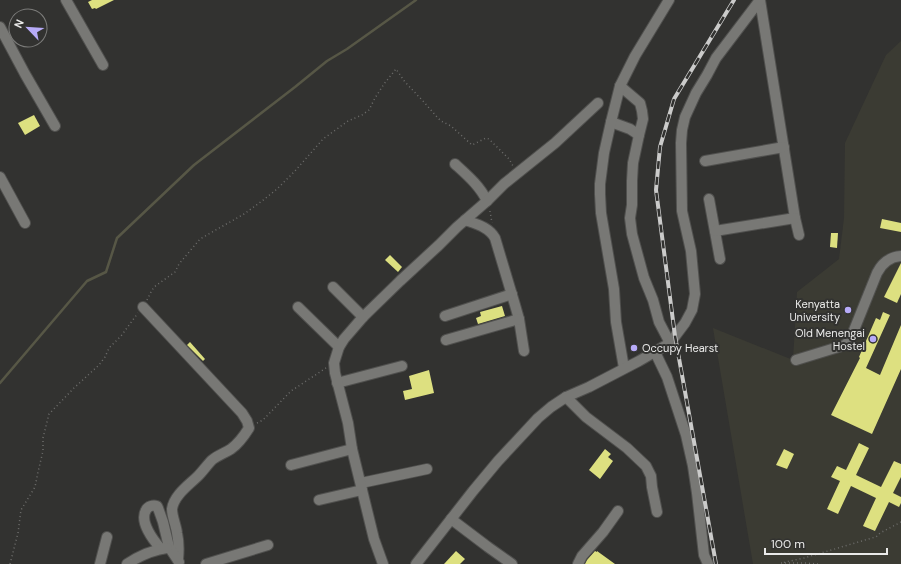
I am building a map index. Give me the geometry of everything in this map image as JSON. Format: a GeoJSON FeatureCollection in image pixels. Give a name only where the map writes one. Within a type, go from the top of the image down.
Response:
{"type":"FeatureCollection","features":[{"type":"Feature","properties":{"kind":"street"},"geometry":{"type":"LineString","coordinates":[[66,0],[104,65]]}},
{"type":"Feature","properties":{"kind":"street"},"geometry":{"type":"LineString","coordinates":[[624,368],[616,322],[614,290],[600,208],[600,184],[604,153],[620,86],[669,0]]}},
{"type":"Feature","properties":{"kind":"street"},"geometry":{"type":"LineString","coordinates":[[760,0],[799,235]]}},
{"type":"Feature","properties":{"kind":"street"},"geometry":{"type":"LineString","coordinates":[[416,564],[463,503],[498,461],[538,418],[566,397],[588,387],[670,343],[685,323],[692,310],[695,294],[690,251],[682,211],[681,143],[685,117],[696,93],[716,58],[760,0]]}},
{"type":"Feature","properties":{"kind":"street"},"geometry":{"type":"LineString","coordinates":[[0,27],[54,126]]}},
{"type":"Feature","properties":{"kind":"street"},"geometry":{"type":"LineString","coordinates":[[620,86],[640,103],[643,119],[634,155],[632,206],[630,218],[632,234],[644,278],[653,300],[659,322],[670,343]]}},
{"type":"Feature","properties":{"kind":"street"},"geometry":{"type":"LineString","coordinates":[[383,564],[374,539],[352,449],[348,423],[335,374],[334,363],[339,348],[344,338],[363,317],[400,281],[517,173],[555,143],[598,103]]}},
{"type":"Feature","properties":{"kind":"street"},"geometry":{"type":"LineString","coordinates":[[611,122],[630,129],[638,135]]}},
{"type":"Feature","properties":{"kind":"street"},"geometry":{"type":"LineString","coordinates":[[705,162],[784,147]]}},
{"type":"Feature","properties":{"kind":"street"},"geometry":{"type":"LineString","coordinates":[[455,164],[484,194],[487,201]]}},
{"type":"Feature","properties":{"kind":"street"},"geometry":{"type":"LineString","coordinates":[[0,177],[25,222]]}},
{"type":"Feature","properties":{"kind":"street"},"geometry":{"type":"LineString","coordinates":[[709,199],[720,259]]}},
{"type":"Feature","properties":{"kind":"street"},"geometry":{"type":"LineString","coordinates":[[715,231],[795,218]]}},
{"type":"Feature","properties":{"kind":"street"},"geometry":{"type":"LineString","coordinates":[[465,220],[492,233],[519,319],[524,350]]}},
{"type":"Feature","properties":{"kind":"street"},"geometry":{"type":"LineString","coordinates":[[796,360],[845,345],[850,340],[881,266],[895,256],[901,256]]}},
{"type":"Feature","properties":{"kind":"street"},"geometry":{"type":"LineString","coordinates":[[333,287],[363,317]]}},
{"type":"Feature","properties":{"kind":"street"},"geometry":{"type":"LineString","coordinates":[[446,316],[512,294]]}},
{"type":"Feature","properties":{"kind":"street"},"geometry":{"type":"LineString","coordinates":[[143,307],[242,413],[249,428],[235,446],[212,460],[199,475],[186,486],[174,503],[172,509],[180,547],[178,562]]}},
{"type":"Feature","properties":{"kind":"street"},"geometry":{"type":"LineString","coordinates":[[298,307],[339,348]]}},
{"type":"Feature","properties":{"kind":"street"},"geometry":{"type":"LineString","coordinates":[[446,340],[519,319]]}},
{"type":"Feature","properties":{"kind":"street"},"geometry":{"type":"LineString","coordinates":[[655,352],[667,377],[686,435],[693,466],[704,555],[708,564]]}},
{"type":"Feature","properties":{"kind":"street"},"geometry":{"type":"LineString","coordinates":[[337,383],[402,366]]}},
{"type":"Feature","properties":{"kind":"street"},"geometry":{"type":"LineString","coordinates":[[566,397],[586,416],[627,448],[646,466],[650,476],[657,512]]}},
{"type":"Feature","properties":{"kind":"street"},"geometry":{"type":"LineString","coordinates":[[292,465],[352,449]]}},
{"type":"Feature","properties":{"kind":"street"},"geometry":{"type":"LineString","coordinates":[[319,500],[427,469]]}},
{"type":"Feature","properties":{"kind":"street"},"geometry":{"type":"LineString","coordinates":[[578,564],[582,556],[603,532],[618,511]]}},
{"type":"Feature","properties":{"kind":"street"},"geometry":{"type":"LineString","coordinates":[[451,519],[508,563]]}},
{"type":"Feature","properties":{"kind":"street"},"geometry":{"type":"LineString","coordinates":[[100,564],[107,537]]}},
{"type":"Feature","properties":{"kind":"street"},"geometry":{"type":"LineString","coordinates":[[206,564],[268,546]]}},
{"type":"Feature","properties":{"kind":"street"},"geometry":{"type":"LineString","coordinates":[[127,564],[135,558],[165,548],[178,562]]}},
{"type":"Feature","properties":{"kind":"path"},"geometry":{"type":"LineString","coordinates":[[10,564],[18,533],[21,510],[35,486],[43,450],[42,438],[49,414],[100,364],[109,348],[121,336],[143,307],[154,287],[175,272],[179,264],[200,239],[244,214],[262,201],[294,172],[323,139],[348,121],[370,110],[375,98],[384,84],[396,70],[404,82],[423,101],[436,117],[451,126],[472,146],[488,138],[509,159],[517,173]]}},
{"type":"Feature","properties":{"kind":"path"},"geometry":{"type":"LineString","coordinates":[[487,201],[491,215],[492,233]]}},
{"type":"Feature","properties":{"kind":"path"},"geometry":{"type":"LineString","coordinates":[[249,428],[263,420],[291,391],[334,363]]}},
{"type":"Feature","properties":{"kind":"path"},"geometry":{"type":"LineString","coordinates":[[780,564],[876,537],[880,533],[901,522]]}},
{"type":"Feature","properties":{"kind":"path"},"geometry":{"type":"LineString","coordinates":[[780,564],[787,564]]}},
{"type":"Feature","properties":{"kind":"path"},"geometry":{"type":"LineString","coordinates":[[780,564],[818,564]]}},
{"type":"Feature","properties":{"kind":"shaded area","name":"Kenyatta University"},"geometry":{"type":"Polygon","coordinates":[[[901,41],[901,564],[753,564],[713,328],[793,360],[797,292],[839,259],[844,218],[845,143],[886,55],[901,41]]]}},
{"type":"Feature","properties":{"kind":"building"},"geometry":{"type":"Polygon","coordinates":[[[92,0],[114,0],[96,9],[92,9],[88,2],[92,0]]]}},
{"type":"Feature","properties":{"kind":"building"},"geometry":{"type":"Polygon","coordinates":[[[34,115],[40,126],[25,135],[18,123],[34,115]]]}},
{"type":"Feature","properties":{"kind":"building"},"geometry":{"type":"Polygon","coordinates":[[[882,219],[901,223],[901,232],[880,228],[882,219]]]}},
{"type":"Feature","properties":{"kind":"building"},"geometry":{"type":"Polygon","coordinates":[[[831,233],[838,233],[837,248],[830,247],[831,233]]]}},
{"type":"Feature","properties":{"kind":"building"},"geometry":{"type":"Polygon","coordinates":[[[390,255],[402,267],[398,272],[385,260],[390,255]]]}},
{"type":"Feature","properties":{"kind":"building"},"geometry":{"type":"Polygon","coordinates":[[[901,263],[901,294],[897,303],[884,297],[901,263]]]}},
{"type":"Feature","properties":{"kind":"building"},"geometry":{"type":"Polygon","coordinates":[[[502,306],[505,316],[478,324],[476,318],[481,316],[480,312],[502,306]]]}},
{"type":"Feature","properties":{"kind":"building"},"geometry":{"type":"Polygon","coordinates":[[[883,312],[890,315],[866,368],[880,375],[901,325],[901,369],[872,434],[831,415],[860,358],[859,357],[876,318],[880,320],[883,312]]]}},
{"type":"Feature","properties":{"kind":"building"},"geometry":{"type":"Polygon","coordinates":[[[190,342],[205,359],[203,361],[187,345],[190,342]]]}},
{"type":"Feature","properties":{"kind":"building"},"geometry":{"type":"Polygon","coordinates":[[[429,370],[434,393],[405,400],[403,391],[412,389],[409,376],[429,370]]]}},
{"type":"Feature","properties":{"kind":"building"},"geometry":{"type":"Polygon","coordinates":[[[859,443],[869,448],[856,475],[881,487],[894,461],[901,464],[901,477],[893,493],[901,497],[901,503],[899,507],[889,502],[875,531],[863,526],[876,498],[851,486],[838,514],[827,509],[840,481],[831,477],[837,466],[846,470],[859,443]]]}},
{"type":"Feature","properties":{"kind":"building"},"geometry":{"type":"Polygon","coordinates":[[[605,449],[611,454],[608,457],[613,461],[600,479],[589,470],[605,449]]]}},
{"type":"Feature","properties":{"kind":"building"},"geometry":{"type":"Polygon","coordinates":[[[784,449],[794,454],[787,469],[776,465],[784,449]]]}},
{"type":"Feature","properties":{"kind":"building"},"geometry":{"type":"Polygon","coordinates":[[[456,551],[465,559],[460,564],[444,564],[456,551]]]}},
{"type":"Feature","properties":{"kind":"building"},"geometry":{"type":"Polygon","coordinates":[[[595,551],[597,551],[615,564],[585,564],[595,551]]]}},
{"type":"Feature","properties":{"kind":"waterway"},"geometry":{"type":"LineString","coordinates":[[0,383],[87,281],[106,272],[117,238],[194,165],[327,61],[347,49],[416,0]]}},
{"type":"Feature","properties":{"kind":"railway"},"geometry":{"type":"LineString","coordinates":[[716,564],[675,336],[656,190],[660,147],[674,99],[734,0]]}},
{"type":"Feature","properties":{"kind":"place","name":"Kenyatta University"},"geometry":{"type":"Point","coordinates":[848,310]}},
{"type":"Feature","properties":{"kind":"place","name":"Old Menengai Hostel"},"geometry":{"type":"Point","coordinates":[873,339]}},
{"type":"Feature","properties":{"kind":"place","name":"Occupy Hearst"},"geometry":{"type":"Point","coordinates":[634,348]}}]}
